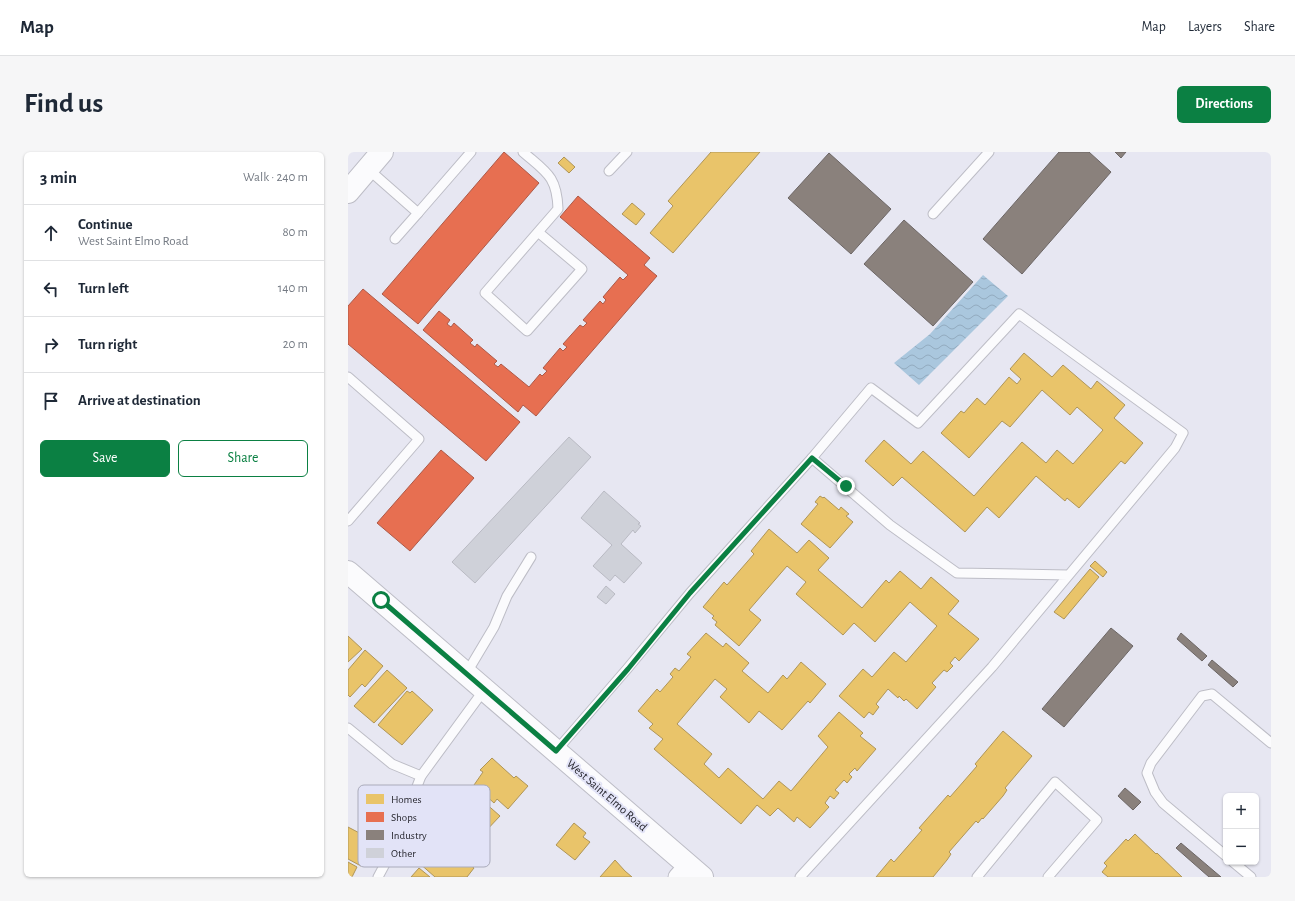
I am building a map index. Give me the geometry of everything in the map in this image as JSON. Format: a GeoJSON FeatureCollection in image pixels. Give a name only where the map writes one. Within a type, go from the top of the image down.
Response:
{"type":"FeatureCollection","features":[{"type":"Feature","properties":{"kind":"street"},"geometry":{"type":"LineString","coordinates":[[348,192],[382,152]]}},
{"type":"Feature","properties":{"kind":"street","name":"West Saint Elmo Road"},"geometry":{"type":"LineString","coordinates":[[348,572],[556,751],[689,873]]}},
{"type":"Feature","properties":{"kind":"lane"},"geometry":{"type":"LineString","coordinates":[[395,239],[471,152]]}},
{"type":"Feature","properties":{"kind":"lane"},"geometry":{"type":"LineString","coordinates":[[523,152],[551,177],[558,193],[558,209],[538,232],[485,293],[527,331],[582,269],[538,232]]}},
{"type":"Feature","properties":{"kind":"lane"},"geometry":{"type":"LineString","coordinates":[[609,171],[627,152]]}},
{"type":"Feature","properties":{"kind":"lane"},"geometry":{"type":"LineString","coordinates":[[933,214],[989,152]]}},
{"type":"Feature","properties":{"kind":"lane"},"geometry":{"type":"LineString","coordinates":[[368,169],[418,214]]}},
{"type":"Feature","properties":{"kind":"lane"},"geometry":{"type":"LineString","coordinates":[[556,751],[690,593],[812,458],[872,388],[918,423],[1019,314],[1183,433],[1175,448],[992,667],[800,877]]}},
{"type":"Feature","properties":{"kind":"lane"},"geometry":{"type":"LineString","coordinates":[[348,377],[419,440],[348,521]]}},
{"type":"Feature","properties":{"kind":"lane"},"geometry":{"type":"LineString","coordinates":[[812,458],[890,525],[957,573],[1068,575]]}},
{"type":"Feature","properties":{"kind":"lane"},"geometry":{"type":"LineString","coordinates":[[466,674],[494,627],[507,596],[531,557]]}},
{"type":"Feature","properties":{"kind":"lane"},"geometry":{"type":"LineString","coordinates":[[418,785],[421,776],[485,689]]}},
{"type":"Feature","properties":{"kind":"lane"},"geometry":{"type":"LineString","coordinates":[[1223,853],[1163,803],[1150,782],[1148,773],[1151,763],[1202,696],[1212,694],[1271,743]]}},
{"type":"Feature","properties":{"kind":"lane"},"geometry":{"type":"LineString","coordinates":[[348,728],[392,764],[421,776]]}},
{"type":"Feature","properties":{"kind":"lane"},"geometry":{"type":"LineString","coordinates":[[977,877],[1055,782],[1098,820],[1048,877]]}},
{"type":"Feature","properties":{"kind":"lane"},"geometry":{"type":"LineString","coordinates":[[1237,865],[1251,877]]}},
{"type":"Feature","properties":{"kind":"lane"},"geometry":{"type":"LineString","coordinates":[[378,877],[383,867]]}},
{"type":"Feature","properties":{"kind":"water"},"geometry":{"type":"Polygon","coordinates":[[[983,275],[1008,296],[919,385],[894,363],[930,334],[983,275]]]}},
{"type":"Feature","properties":{"kind":"building: Homes"},"geometry":{"type":"Polygon","coordinates":[[[711,152],[760,152],[673,253],[650,233],[673,206],[668,201],[711,152]]]}},
{"type":"Feature","properties":{"kind":"building: Homes"},"geometry":{"type":"Polygon","coordinates":[[[564,157],[575,167],[569,173],[558,163],[564,157]]]}},
{"type":"Feature","properties":{"kind":"building: Homes"},"geometry":{"type":"Polygon","coordinates":[[[632,203],[645,214],[636,225],[622,214],[632,203]]]}},
{"type":"Feature","properties":{"kind":"building: Homes"},"geometry":{"type":"Polygon","coordinates":[[[1024,353],[1052,377],[1063,365],[1091,389],[1097,381],[1125,405],[1114,418],[1143,443],[1125,464],[1121,461],[1079,508],[1067,498],[1065,501],[1036,476],[999,518],[987,507],[965,532],[902,477],[893,486],[865,461],[884,440],[911,464],[923,451],[974,496],[1022,442],[1046,463],[1057,450],[1073,464],[1103,430],[1077,407],[1070,415],[1042,390],[1010,427],[1002,421],[969,458],[941,433],[961,411],[964,413],[977,398],[985,405],[1009,377],[1017,384],[1021,379],[1010,369],[1024,353]]]}},
{"type":"Feature","properties":{"kind":"building: Homes"},"geometry":{"type":"Polygon","coordinates":[[[820,496],[823,498],[824,497],[839,510],[841,507],[849,514],[846,516],[853,522],[830,548],[801,524],[818,504],[815,502],[820,496]]]}},
{"type":"Feature","properties":{"kind":"building: Homes"},"geometry":{"type":"Polygon","coordinates":[[[769,529],[797,553],[809,540],[829,558],[818,570],[862,608],[886,580],[889,583],[900,571],[921,589],[931,577],[959,601],[948,614],[979,639],[959,661],[955,657],[950,663],[953,666],[947,672],[944,670],[932,683],[936,687],[917,709],[906,699],[904,701],[899,696],[898,698],[888,689],[876,704],[879,707],[873,715],[869,712],[864,718],[839,696],[863,669],[872,677],[894,652],[906,662],[937,626],[910,602],[875,642],[854,623],[843,635],[796,594],[806,582],[787,566],[749,610],[761,620],[739,646],[715,625],[717,622],[712,618],[714,616],[703,607],[724,582],[727,585],[754,554],[751,551],[769,529]]]}},
{"type":"Feature","properties":{"kind":"building: Homes"},"geometry":{"type":"Polygon","coordinates":[[[1095,561],[1107,572],[1103,577],[1090,566],[1095,561]]]}},
{"type":"Feature","properties":{"kind":"building: Homes"},"geometry":{"type":"Polygon","coordinates":[[[1090,569],[1099,577],[1064,619],[1054,612],[1090,569]]]}},
{"type":"Feature","properties":{"kind":"building: Homes"},"geometry":{"type":"Polygon","coordinates":[[[706,633],[723,647],[726,643],[749,663],[742,671],[768,693],[783,675],[787,679],[801,662],[826,684],[810,703],[808,701],[782,730],[759,711],[749,723],[720,697],[727,689],[715,679],[677,724],[712,754],[704,764],[719,778],[728,768],[763,799],[779,781],[791,791],[828,747],[818,736],[839,712],[863,733],[860,736],[876,749],[857,771],[855,768],[849,774],[852,777],[847,783],[844,780],[835,790],[839,793],[834,799],[830,796],[825,803],[829,807],[810,828],[797,817],[794,822],[778,808],[770,816],[757,805],[741,824],[654,749],[663,739],[649,728],[653,724],[638,711],[657,689],[660,692],[673,677],[670,674],[675,668],[679,671],[691,657],[687,654],[706,633]]]}},
{"type":"Feature","properties":{"kind":"building: Homes"},"geometry":{"type":"Polygon","coordinates":[[[348,636],[362,649],[348,662],[348,636]]]}},
{"type":"Feature","properties":{"kind":"building: Homes"},"geometry":{"type":"Polygon","coordinates":[[[365,650],[383,666],[365,687],[362,684],[350,697],[348,695],[348,670],[365,650]]]}},
{"type":"Feature","properties":{"kind":"building: Homes"},"geometry":{"type":"Polygon","coordinates":[[[387,670],[407,688],[374,723],[354,706],[387,670]]]}},
{"type":"Feature","properties":{"kind":"building: Homes"},"geometry":{"type":"Polygon","coordinates":[[[407,691],[410,693],[412,691],[433,710],[402,745],[378,725],[407,691]]]}},
{"type":"Feature","properties":{"kind":"building: Homes"},"geometry":{"type":"Polygon","coordinates":[[[1003,731],[1032,756],[1005,788],[1007,790],[1003,796],[983,819],[982,818],[978,823],[976,821],[949,852],[951,854],[933,877],[876,877],[891,859],[894,862],[922,830],[919,828],[948,795],[950,797],[977,766],[975,764],[1003,731]]]}},
{"type":"Feature","properties":{"kind":"building: Homes"},"geometry":{"type":"Polygon","coordinates":[[[492,758],[514,778],[516,776],[528,786],[508,809],[497,799],[494,803],[490,799],[490,785],[474,785],[483,772],[480,770],[492,758]]]}},
{"type":"Feature","properties":{"kind":"building: Homes"},"geometry":{"type":"Polygon","coordinates":[[[490,807],[500,816],[490,827],[490,807]]]}},
{"type":"Feature","properties":{"kind":"building: Homes"},"geometry":{"type":"Polygon","coordinates":[[[574,823],[586,833],[583,837],[590,842],[575,860],[556,845],[574,823]]]}},
{"type":"Feature","properties":{"kind":"building: Homes"},"geometry":{"type":"Polygon","coordinates":[[[348,827],[358,832],[358,864],[348,859],[348,827]]]}},
{"type":"Feature","properties":{"kind":"building: Homes"},"geometry":{"type":"Polygon","coordinates":[[[1135,834],[1182,877],[1108,877],[1102,872],[1107,866],[1104,863],[1126,839],[1128,841],[1135,834]]]}},
{"type":"Feature","properties":{"kind":"building: Homes"},"geometry":{"type":"Polygon","coordinates":[[[615,860],[625,871],[632,877],[600,877],[615,860]]]}},
{"type":"Feature","properties":{"kind":"building: Homes"},"geometry":{"type":"Polygon","coordinates":[[[348,862],[357,867],[352,877],[348,877],[348,862]]]}},
{"type":"Feature","properties":{"kind":"building: Homes"},"geometry":{"type":"Polygon","coordinates":[[[424,867],[474,868],[467,877],[435,877],[424,867]]]}},
{"type":"Feature","properties":{"kind":"building: Homes"},"geometry":{"type":"Polygon","coordinates":[[[419,868],[430,877],[411,877],[419,868]]]}},
{"type":"Feature","properties":{"kind":"building: Shops"},"geometry":{"type":"Polygon","coordinates":[[[504,152],[539,183],[418,324],[382,294],[504,152]]]}},
{"type":"Feature","properties":{"kind":"building: Shops"},"geometry":{"type":"Polygon","coordinates":[[[578,196],[650,258],[644,265],[657,276],[536,416],[523,405],[518,412],[423,330],[439,311],[450,320],[447,324],[451,327],[454,323],[473,340],[470,343],[475,347],[477,344],[497,361],[494,364],[498,367],[501,364],[529,387],[540,374],[542,376],[547,371],[543,368],[560,348],[563,351],[567,347],[563,344],[580,325],[583,327],[587,323],[583,320],[600,301],[603,304],[606,300],[603,297],[620,277],[623,280],[628,275],[560,217],[578,196]]]}},
{"type":"Feature","properties":{"kind":"building: Shops"},"geometry":{"type":"Polygon","coordinates":[[[363,289],[520,422],[486,461],[348,344],[348,306],[363,289]]]}},
{"type":"Feature","properties":{"kind":"building: Shops"},"geometry":{"type":"Polygon","coordinates":[[[441,450],[474,478],[410,551],[377,523],[441,450]]]}},
{"type":"Feature","properties":{"kind":"building: Industry"},"geometry":{"type":"Polygon","coordinates":[[[1059,152],[1089,152],[1111,172],[1022,274],[983,239],[1059,152]]]}},
{"type":"Feature","properties":{"kind":"building: Industry"},"geometry":{"type":"Polygon","coordinates":[[[1115,152],[1126,152],[1121,158],[1115,152]]]}},
{"type":"Feature","properties":{"kind":"building: Industry"},"geometry":{"type":"Polygon","coordinates":[[[829,153],[891,209],[851,254],[788,198],[829,153]]]}},
{"type":"Feature","properties":{"kind":"building: Industry"},"geometry":{"type":"Polygon","coordinates":[[[904,220],[973,282],[933,326],[864,264],[904,220]]]}},
{"type":"Feature","properties":{"kind":"building: Industry"},"geometry":{"type":"Polygon","coordinates":[[[1111,628],[1133,646],[1064,727],[1042,709],[1111,628]]]}},
{"type":"Feature","properties":{"kind":"building: Industry"},"geometry":{"type":"Polygon","coordinates":[[[1181,633],[1207,656],[1202,661],[1177,639],[1181,633]]]}},
{"type":"Feature","properties":{"kind":"building: Industry"},"geometry":{"type":"Polygon","coordinates":[[[1212,660],[1238,682],[1233,687],[1208,665],[1212,660]]]}},
{"type":"Feature","properties":{"kind":"building: Industry"},"geometry":{"type":"Polygon","coordinates":[[[1125,788],[1141,802],[1133,810],[1118,796],[1125,788]]]}},
{"type":"Feature","properties":{"kind":"building: Industry"},"geometry":{"type":"Polygon","coordinates":[[[1181,843],[1221,877],[1209,877],[1176,848],[1181,843]]]}},
{"type":"Feature","properties":{"kind":"building: Other"},"geometry":{"type":"Polygon","coordinates":[[[569,437],[591,457],[475,583],[452,562],[569,437]]]}},
{"type":"Feature","properties":{"kind":"building: Other"},"geometry":{"type":"Polygon","coordinates":[[[604,491],[640,523],[638,524],[641,526],[635,533],[633,530],[621,544],[642,563],[624,583],[615,575],[610,581],[593,566],[612,545],[581,518],[604,491]]]}},
{"type":"Feature","properties":{"kind":"building: Other"},"geometry":{"type":"Polygon","coordinates":[[[606,586],[615,594],[606,604],[597,597],[606,586]]]}},
{"type":"Feature","properties":{"kind":"route"},"geometry":{"type":"LineString","coordinates":[[381,600],[556,751],[628,669],[690,593],[812,458],[846,486]]}}]}
